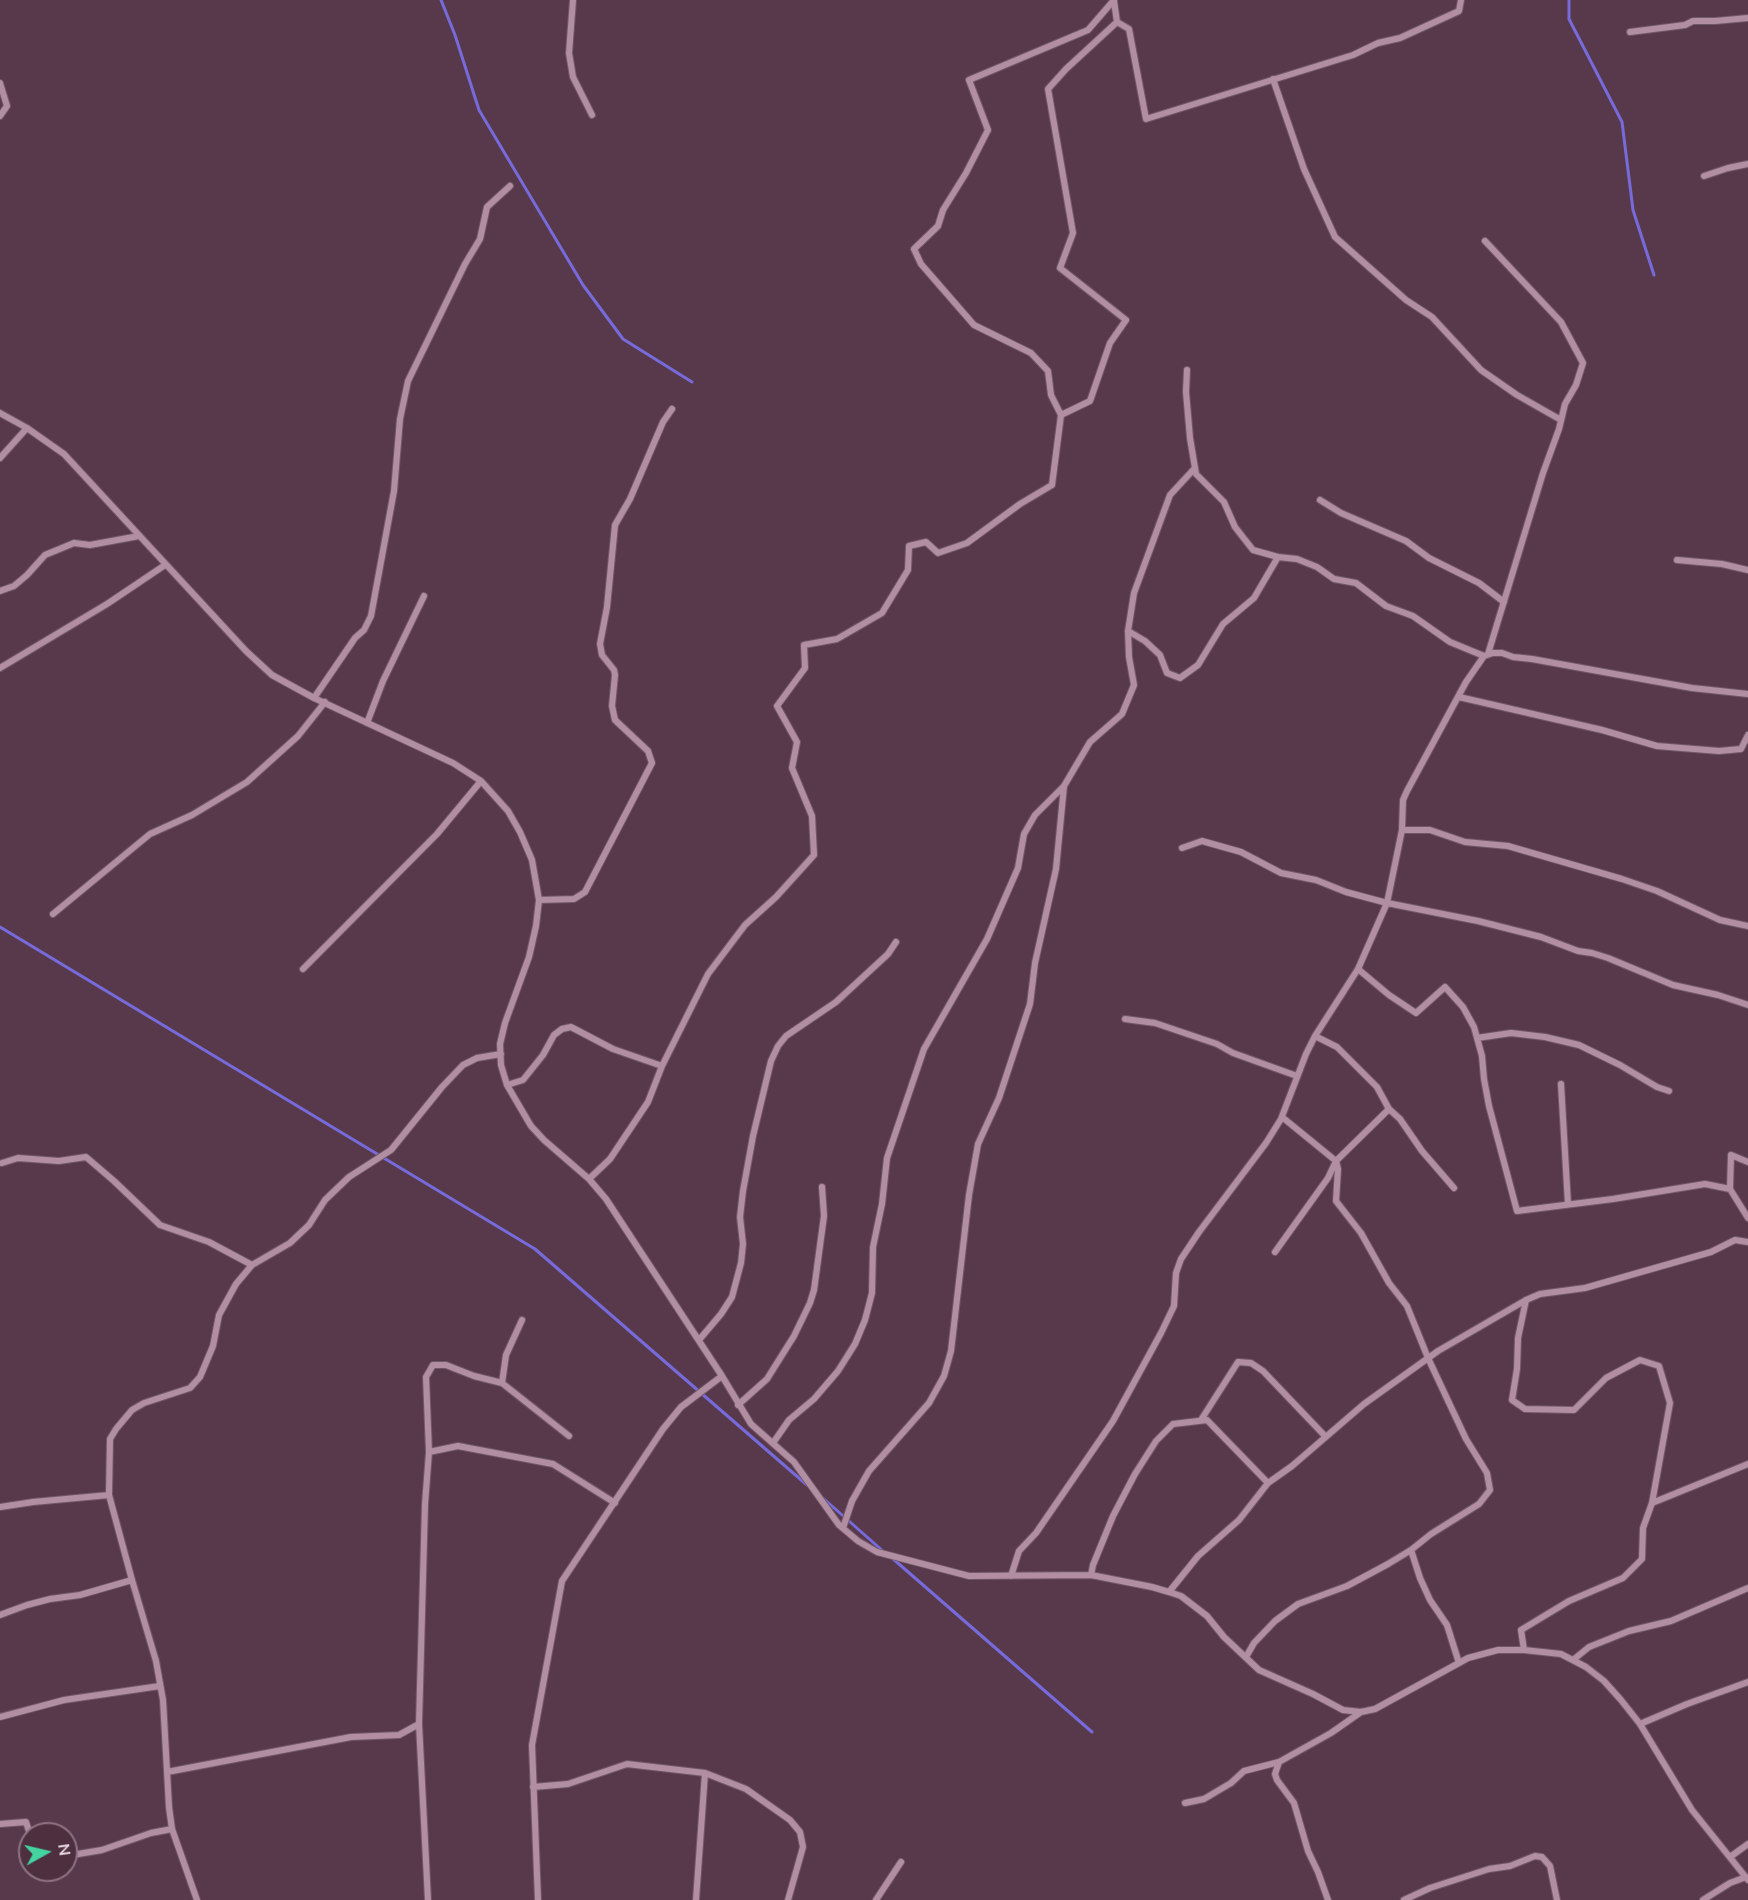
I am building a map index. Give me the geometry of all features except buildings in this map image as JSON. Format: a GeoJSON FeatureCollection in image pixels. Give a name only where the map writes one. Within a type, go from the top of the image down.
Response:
{"type":"FeatureCollection","features":[{"type":"Feature","properties":{"kind":"street"},"geometry":{"type":"LineString","coordinates":[[573,0],[569,53],[573,77],[592,115]]}},
{"type":"Feature","properties":{"kind":"street"},"geometry":{"type":"LineString","coordinates":[[1114,0],[1117,22]]}},
{"type":"Feature","properties":{"kind":"street"},"geometry":{"type":"LineString","coordinates":[[589,1179],[610,1159],[648,1102],[662,1066],[708,974],[745,926],[776,897],[814,855],[812,816],[792,768],[797,742],[777,706],[805,668],[804,645],[837,639],[882,613],[908,570],[909,546],[926,542],[938,553],[968,543],[1020,504],[1053,485],[1060,415],[1051,395],[1048,371],[1031,353],[974,325],[921,264],[914,249],[938,226],[943,210],[966,173],[988,130],[969,80],[1088,30],[1114,0]]}},
{"type":"Feature","properties":{"kind":"street"},"geometry":{"type":"LineString","coordinates":[[1117,22],[1129,29],[1146,119],[1353,55],[1378,43],[1406,35],[1459,11],[1461,0]]}},
{"type":"Feature","properties":{"kind":"street"},"geometry":{"type":"LineString","coordinates":[[1630,32],[1693,21],[1748,18]]}},
{"type":"Feature","properties":{"kind":"street"},"geometry":{"type":"LineString","coordinates":[[1060,415],[1090,401],[1110,343],[1126,320],[1060,268],[1073,233],[1048,89],[1066,69],[1117,22]]}},
{"type":"Feature","properties":{"kind":"street"},"geometry":{"type":"LineString","coordinates":[[1273,79],[1304,169],[1335,237],[1406,300],[1432,317],[1481,370],[1517,395],[1561,420]]}},
{"type":"Feature","properties":{"kind":"street"},"geometry":{"type":"LineString","coordinates":[[0,83],[7,106],[0,116]]}},
{"type":"Feature","properties":{"kind":"street"},"geometry":{"type":"LineString","coordinates":[[1704,176],[1748,164]]}},
{"type":"Feature","properties":{"kind":"street"},"geometry":{"type":"LineString","coordinates":[[314,698],[355,638],[364,630],[371,616],[394,491],[400,419],[408,381],[465,264],[480,239],[487,207],[510,186]]}},
{"type":"Feature","properties":{"kind":"street"},"geometry":{"type":"LineString","coordinates":[[1011,1576],[1016,1555],[1036,1533],[1113,1421],[1161,1333],[1173,1306],[1176,1273],[1181,1259],[1266,1143],[1282,1117],[1315,1036],[1359,969],[1387,903],[1402,830],[1403,800],[1459,697],[1486,655],[1565,404],[1576,385],[1583,363],[1561,322],[1485,241]]}},
{"type":"Feature","properties":{"kind":"street"},"geometry":{"type":"LineString","coordinates":[[1187,370],[1188,415],[1196,474],[1224,502],[1235,527],[1254,550],[1297,559],[1317,567],[1334,579],[1356,584],[1386,606],[1413,616],[1450,642],[1486,655],[1502,653],[1513,657],[1692,688],[1748,694]]}},
{"type":"Feature","properties":{"kind":"street"},"geometry":{"type":"LineString","coordinates":[[539,900],[574,899],[585,892],[651,763],[648,751],[615,720],[612,706],[615,675],[614,670],[602,655],[600,644],[607,607],[615,525],[630,499],[663,422],[672,409]]}},
{"type":"Feature","properties":{"kind":"street"},"geometry":{"type":"LineString","coordinates":[[0,413],[27,428],[64,454],[165,565],[246,651],[272,675],[314,698],[453,764],[481,782],[508,812],[532,860],[539,900],[537,926],[529,957],[505,1023],[500,1044],[501,1065],[507,1085],[531,1126],[589,1179],[606,1199],[751,1424],[794,1462],[825,1507],[843,1528],[858,1541],[877,1552],[969,1576],[1091,1575],[1152,1587],[1180,1596],[1207,1616],[1224,1637],[1259,1670],[1343,1710],[1361,1712],[1375,1709],[1468,1658],[1498,1650],[1561,1653],[1586,1666],[1604,1680],[1640,1724],[1692,1810],[1747,1879],[1730,1882],[1703,1900]]}},
{"type":"Feature","properties":{"kind":"street"},"geometry":{"type":"LineString","coordinates":[[0,458],[27,428]]}},
{"type":"Feature","properties":{"kind":"street"},"geometry":{"type":"LineString","coordinates":[[773,1443],[789,1420],[814,1399],[838,1371],[855,1344],[865,1320],[872,1293],[873,1247],[882,1204],[887,1158],[924,1049],[987,939],[1018,868],[1024,834],[1035,815],[1064,786],[1090,742],[1122,714],[1134,685],[1129,657],[1128,631],[1134,593],[1170,495],[1195,468]]}},
{"type":"Feature","properties":{"kind":"street"},"geometry":{"type":"LineString","coordinates":[[1320,500],[1341,513],[1406,541],[1429,558],[1479,583],[1504,602]]}},
{"type":"Feature","properties":{"kind":"street"},"geometry":{"type":"LineString","coordinates":[[0,591],[14,586],[45,555],[74,543],[90,545],[140,536]]}},
{"type":"Feature","properties":{"kind":"street"},"geometry":{"type":"LineString","coordinates":[[1128,631],[1145,641],[1160,655],[1167,673],[1180,678],[1198,665],[1223,624],[1254,598],[1278,556]]}},
{"type":"Feature","properties":{"kind":"street"},"geometry":{"type":"LineString","coordinates":[[1677,560],[1722,564],[1748,570]]}},
{"type":"Feature","properties":{"kind":"street"},"geometry":{"type":"LineString","coordinates":[[0,668],[98,610],[165,565]]}},
{"type":"Feature","properties":{"kind":"street"},"geometry":{"type":"LineString","coordinates":[[367,723],[383,681],[424,596]]}},
{"type":"Feature","properties":{"kind":"street"},"geometry":{"type":"LineString","coordinates":[[1459,697],[1602,730],[1657,746],[1719,752],[1742,749],[1748,735]]}},
{"type":"Feature","properties":{"kind":"street"},"geometry":{"type":"LineString","coordinates":[[53,914],[150,834],[192,815],[247,782],[298,736],[325,702]]}},
{"type":"Feature","properties":{"kind":"street"},"geometry":{"type":"LineString","coordinates":[[303,969],[437,834],[481,782]]}},
{"type":"Feature","properties":{"kind":"street"},"geometry":{"type":"LineString","coordinates":[[843,1528],[852,1501],[869,1471],[929,1403],[944,1376],[951,1351],[968,1206],[978,1144],[999,1098],[1030,1004],[1035,963],[1056,869],[1064,786]]}},
{"type":"Feature","properties":{"kind":"street"},"geometry":{"type":"LineString","coordinates":[[1402,830],[1430,830],[1465,842],[1508,846],[1622,879],[1657,891],[1720,920],[1748,926]]}},
{"type":"Feature","properties":{"kind":"street"},"geometry":{"type":"LineString","coordinates":[[1182,848],[1202,841],[1240,852],[1281,873],[1316,880],[1346,892],[1387,903],[1478,921],[1541,937],[1578,951],[1608,958],[1672,985],[1718,995],[1748,1005]]}},
{"type":"Feature","properties":{"kind":"street"},"geometry":{"type":"LineString","coordinates":[[699,1340],[732,1297],[743,1244],[740,1217],[743,1191],[771,1061],[778,1046],[786,1036],[836,1002],[888,954],[896,942]]}},
{"type":"Feature","properties":{"kind":"street"},"geometry":{"type":"LineString","coordinates":[[1359,969],[1389,995],[1416,1013],[1444,987],[1463,1007],[1474,1027],[1482,1056],[1489,1106],[1517,1211],[1705,1184],[1730,1189]]}},
{"type":"Feature","properties":{"kind":"street"},"geometry":{"type":"LineString","coordinates":[[1125,1018],[1155,1023],[1207,1040],[1233,1053],[1297,1076]]}},
{"type":"Feature","properties":{"kind":"street"},"geometry":{"type":"LineString","coordinates":[[507,1085],[523,1080],[543,1055],[554,1035],[562,1029],[571,1027],[612,1048],[662,1066]]}},
{"type":"Feature","properties":{"kind":"street"},"geometry":{"type":"LineString","coordinates":[[1477,1038],[1511,1033],[1545,1037],[1579,1045],[1620,1065],[1657,1087],[1669,1091]]}},
{"type":"Feature","properties":{"kind":"street"},"geometry":{"type":"LineString","coordinates":[[1315,1036],[1337,1047],[1377,1087],[1389,1109],[1400,1119],[1422,1151],[1454,1188]]}},
{"type":"Feature","properties":{"kind":"street"},"geometry":{"type":"LineString","coordinates":[[197,1900],[172,1829],[165,1717],[156,1661],[109,1495],[110,1439],[132,1410],[144,1403],[190,1388],[200,1377],[213,1346],[219,1315],[236,1284],[252,1265],[290,1243],[309,1225],[325,1200],[349,1177],[390,1150],[463,1065],[477,1058],[501,1054]]}},
{"type":"Feature","properties":{"kind":"street"},"geometry":{"type":"LineString","coordinates":[[1561,1084],[1568,1204]]}},
{"type":"Feature","properties":{"kind":"street"},"geometry":{"type":"LineString","coordinates":[[1275,1252],[1328,1178],[1336,1161],[1389,1109]]}},
{"type":"Feature","properties":{"kind":"street"},"geometry":{"type":"LineString","coordinates":[[1246,1658],[1254,1643],[1275,1621],[1298,1604],[1370,1575],[1479,1504],[1490,1490],[1487,1473],[1466,1439],[1428,1358],[1407,1306],[1389,1283],[1361,1233],[1336,1201],[1338,1169],[1336,1161],[1282,1117]]}},
{"type":"Feature","properties":{"kind":"street"},"geometry":{"type":"LineString","coordinates":[[1748,1162],[1731,1155],[1730,1189],[1748,1218]]}},
{"type":"Feature","properties":{"kind":"street"},"geometry":{"type":"LineString","coordinates":[[2,1163],[18,1158],[58,1161],[86,1157],[160,1225],[209,1242],[252,1265]]}},
{"type":"Feature","properties":{"kind":"street"},"geometry":{"type":"LineString","coordinates":[[738,1405],[767,1379],[794,1336],[810,1303],[814,1290],[824,1216],[822,1186]]}},
{"type":"Feature","properties":{"kind":"street"},"geometry":{"type":"LineString","coordinates":[[1169,1592],[1198,1556],[1239,1520],[1268,1483],[1292,1466],[1364,1404],[1428,1358],[1526,1300],[1548,1292],[1585,1288],[1711,1252],[1736,1240],[1748,1242]]}},
{"type":"Feature","properties":{"kind":"street"},"geometry":{"type":"LineString","coordinates":[[1524,1650],[1521,1630],[1569,1601],[1623,1578],[1642,1559],[1642,1528],[1652,1503],[1670,1403],[1659,1366],[1640,1360],[1606,1378],[1574,1410],[1526,1409],[1512,1400],[1517,1369],[1518,1338],[1526,1300]]}},
{"type":"Feature","properties":{"kind":"street"},"geometry":{"type":"LineString","coordinates":[[502,1383],[506,1355],[522,1320]]}},
{"type":"Feature","properties":{"kind":"street"},"geometry":{"type":"LineString","coordinates":[[1201,1420],[1238,1362],[1251,1363],[1270,1378],[1325,1436]]}},
{"type":"Feature","properties":{"kind":"street"},"geometry":{"type":"LineString","coordinates":[[428,1900],[419,1724],[425,1504],[429,1452],[426,1377],[429,1370],[433,1365],[446,1365],[474,1376],[502,1383],[569,1436]]}},
{"type":"Feature","properties":{"kind":"street"},"geometry":{"type":"LineString","coordinates":[[538,1900],[532,1745],[562,1581],[663,1429],[681,1407],[722,1376]]}},
{"type":"Feature","properties":{"kind":"street"},"geometry":{"type":"LineString","coordinates":[[1091,1575],[1113,1516],[1135,1474],[1156,1442],[1173,1424],[1207,1420],[1268,1483]]}},
{"type":"Feature","properties":{"kind":"street"},"geometry":{"type":"LineString","coordinates":[[429,1452],[458,1446],[553,1464],[615,1503]]}},
{"type":"Feature","properties":{"kind":"street"},"geometry":{"type":"LineString","coordinates":[[1652,1503],[1748,1464]]}},
{"type":"Feature","properties":{"kind":"street"},"geometry":{"type":"LineString","coordinates":[[0,1508],[33,1502],[109,1495]]}},
{"type":"Feature","properties":{"kind":"street"},"geometry":{"type":"LineString","coordinates":[[1411,1550],[1430,1600],[1447,1625],[1459,1663]]}},
{"type":"Feature","properties":{"kind":"street"},"geometry":{"type":"LineString","coordinates":[[0,1615],[27,1605],[80,1595],[132,1580]]}},
{"type":"Feature","properties":{"kind":"street"},"geometry":{"type":"LineString","coordinates":[[1573,1660],[1589,1647],[1629,1631],[1671,1621],[1748,1588]]}},
{"type":"Feature","properties":{"kind":"street"},"geometry":{"type":"LineString","coordinates":[[1640,1724],[1748,1682]]}},
{"type":"Feature","properties":{"kind":"street"},"geometry":{"type":"LineString","coordinates":[[0,1717],[64,1700],[160,1686]]}},
{"type":"Feature","properties":{"kind":"street"},"geometry":{"type":"LineString","coordinates":[[1185,1803],[1204,1799],[1231,1783],[1244,1771],[1278,1762],[1331,1733],[1361,1712]]}},
{"type":"Feature","properties":{"kind":"street"},"geometry":{"type":"LineString","coordinates":[[167,1772],[351,1737],[399,1736],[419,1724]]}},
{"type":"Feature","properties":{"kind":"street"},"geometry":{"type":"LineString","coordinates":[[1278,1762],[1275,1774],[1277,1780],[1294,1803],[1308,1851],[1326,1890],[1328,1900]]}},
{"type":"Feature","properties":{"kind":"street"},"geometry":{"type":"LineString","coordinates":[[533,1787],[568,1784],[627,1764],[705,1773],[746,1789],[790,1820],[800,1832],[803,1847],[788,1900]]}},
{"type":"Feature","properties":{"kind":"street"},"geometry":{"type":"LineString","coordinates":[[696,1900],[705,1773]]}},
{"type":"Feature","properties":{"kind":"street"},"geometry":{"type":"LineString","coordinates":[[0,1824],[18,1823]]}},
{"type":"Feature","properties":{"kind":"street"},"geometry":{"type":"LineString","coordinates":[[78,1854],[102,1851],[151,1833],[172,1829]]}},
{"type":"Feature","properties":{"kind":"street"},"geometry":{"type":"LineString","coordinates":[[1730,1857],[1748,1844]]}},
{"type":"Feature","properties":{"kind":"street"},"geometry":{"type":"LineString","coordinates":[[1404,1900],[1430,1888],[1489,1869],[1510,1866],[1535,1856],[1542,1857],[1550,1866],[1557,1900]]}},
{"type":"Feature","properties":{"kind":"street"},"geometry":{"type":"LineString","coordinates":[[876,1900],[902,1862]]}},
{"type":"Feature","properties":{"kind":"waterway"},"geometry":{"type":"LineString","coordinates":[[441,0],[455,35],[479,110],[583,285],[623,339],[692,382]]}},
{"type":"Feature","properties":{"kind":"waterway"},"geometry":{"type":"LineString","coordinates":[[1569,0],[1569,19],[1622,122],[1633,210],[1654,275]]}},
{"type":"Feature","properties":{"kind":"waterway"},"geometry":{"type":"LineString","coordinates":[[0,927],[535,1249],[807,1485]]}},
{"type":"Feature","properties":{"kind":"waterway"},"geometry":{"type":"LineString","coordinates":[[824,1499],[884,1552]]}},
{"type":"Feature","properties":{"kind":"waterway"},"geometry":{"type":"LineString","coordinates":[[892,1558],[1092,1732]]}}]}
